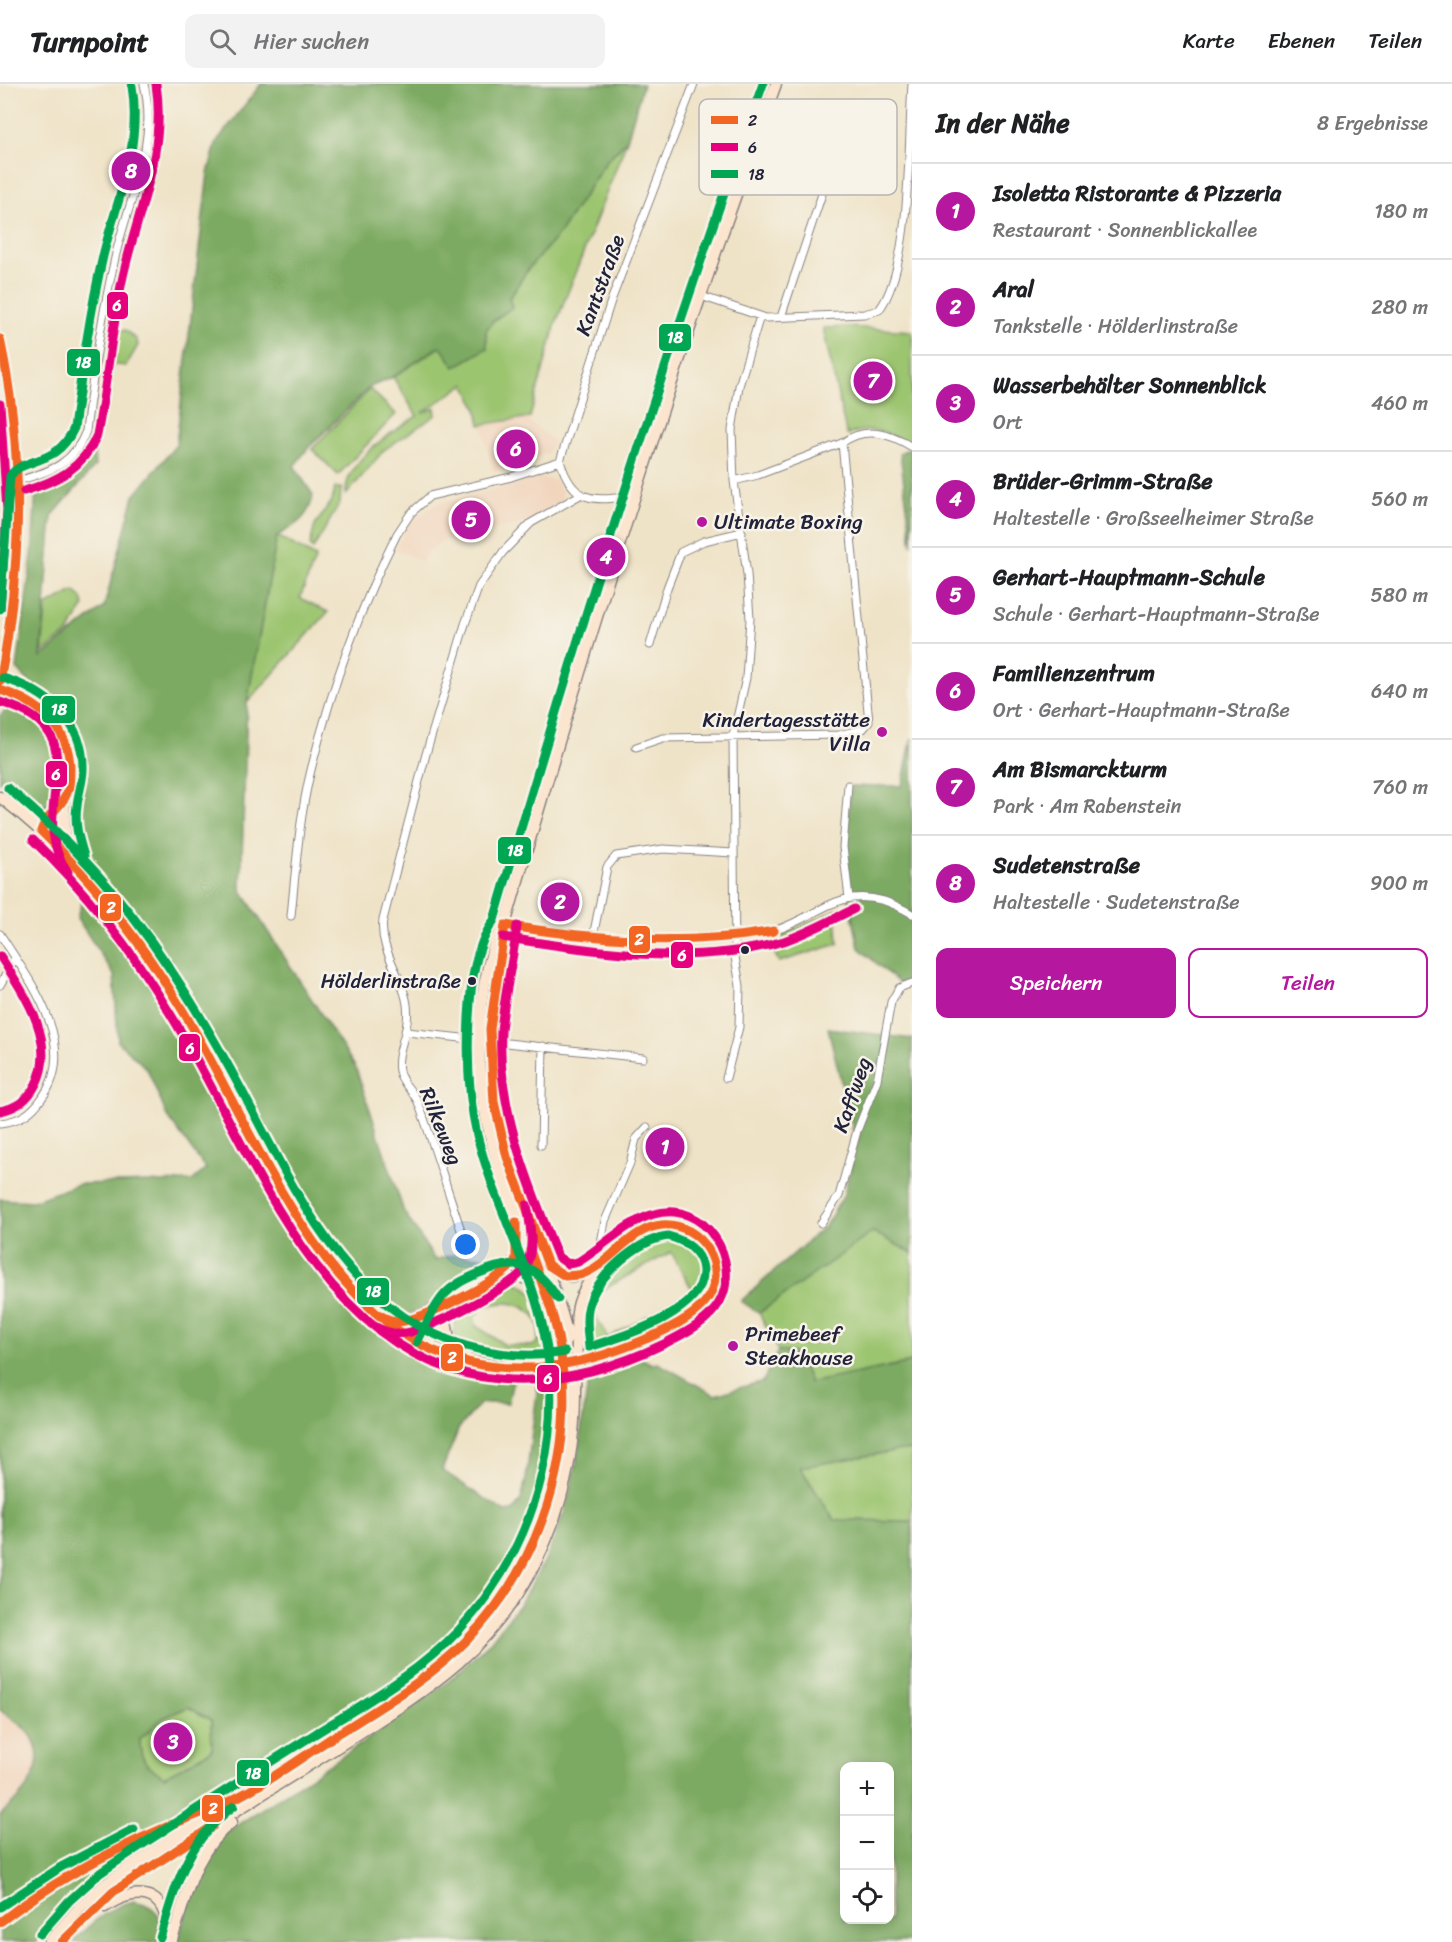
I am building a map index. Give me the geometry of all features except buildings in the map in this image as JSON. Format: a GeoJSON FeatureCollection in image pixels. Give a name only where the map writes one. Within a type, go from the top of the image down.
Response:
{"type":"FeatureCollection","features":[{"type":"Feature","properties":{"kind":"main road"},"geometry":{"type":"LineString","coordinates":[[771,99],[776,84]]}},
{"type":"Feature","properties":{"kind":"main road"},"geometry":{"type":"LineString","coordinates":[[62,1941],[85,1917],[119,1888],[392,1712],[444,1675],[479,1643],[503,1616],[538,1560],[559,1509],[573,1441],[569,1345],[548,1265],[503,1149],[492,1099],[484,1042],[482,1001],[494,942],[505,925],[531,830],[636,496],[701,296],[737,195]]}},
{"type":"Feature","properties":{"kind":"main road"},"geometry":{"type":"LineString","coordinates":[[0,690],[36,704],[52,718],[60,730],[70,756],[69,785],[64,816],[66,836],[73,860]]}},
{"type":"Feature","properties":{"kind":"main road"},"geometry":{"type":"LineString","coordinates":[[0,797],[73,860],[144,950],[219,1074],[295,1214],[312,1240],[350,1288],[385,1319],[416,1341],[470,1360],[518,1369],[591,1359],[690,1316],[707,1299],[715,1280],[713,1258],[704,1241],[691,1231],[676,1225],[656,1225],[642,1230],[604,1260],[576,1277],[561,1276],[548,1265]]}},
{"type":"Feature","properties":{"kind":"main road"},"geometry":{"type":"LineString","coordinates":[[41,831],[44,820],[65,799]]}},
{"type":"Feature","properties":{"kind":"main road"},"geometry":{"type":"LineString","coordinates":[[41,831],[58,824],[64,816]]}},
{"type":"Feature","properties":{"kind":"main road"},"geometry":{"type":"LineString","coordinates":[[484,1042],[481,1087],[490,1133],[552,1313]]}},
{"type":"Feature","properties":{"kind":"main road"},"geometry":{"type":"LineString","coordinates":[[385,1319],[404,1321],[433,1311],[499,1277],[509,1269],[517,1256],[515,1209]]}},
{"type":"Feature","properties":{"kind":"main road"},"geometry":{"type":"LineString","coordinates":[[569,1345],[579,1297],[604,1260]]}},
{"type":"Feature","properties":{"kind":"main road"},"geometry":{"type":"LineString","coordinates":[[499,1277],[514,1275],[533,1283],[569,1345]]}},
{"type":"Feature","properties":{"kind":"main road"},"geometry":{"type":"LineString","coordinates":[[428,1347],[445,1315],[460,1296]]}},
{"type":"Feature","properties":{"kind":"main road"},"geometry":{"type":"LineString","coordinates":[[416,1341],[433,1311]]}},
{"type":"Feature","properties":{"kind":"main road"},"geometry":{"type":"LineString","coordinates":[[445,1315],[446,1330],[452,1344],[470,1360]]}},
{"type":"Feature","properties":{"kind":"main road"},"geometry":{"type":"LineString","coordinates":[[49,1942],[78,1909],[107,1883],[409,1687],[448,1656],[485,1620],[506,1593],[520,1568],[548,1507],[561,1451],[570,1387]]}},
{"type":"Feature","properties":{"kind":"main road"},"geometry":{"type":"LineString","coordinates":[[171,1942],[201,1855],[220,1831],[257,1806],[274,1788]]}},
{"type":"Feature","properties":{"kind":"main road"},"geometry":{"type":"LineString","coordinates":[[0,1922],[30,1898],[69,1874],[186,1818],[237,1798]]}},
{"type":"Feature","properties":{"kind":"main road"},"geometry":{"type":"LineString","coordinates":[[62,1941],[106,1906],[124,1896],[138,1893],[150,1896],[163,1910],[167,1925],[164,1942]]}},
{"type":"Feature","properties":{"kind":"street"},"geometry":{"type":"LineString","coordinates":[[21,480],[52,471],[66,462],[79,448],[86,431],[104,307],[124,222],[148,146],[148,104],[144,84]]}},
{"type":"Feature","properties":{"kind":"street","name":"Kantstraße"},"geometry":{"type":"LineString","coordinates":[[560,461],[611,301],[694,84]]}},
{"type":"Feature","properties":{"kind":"street"},"geometry":{"type":"LineString","coordinates":[[701,296],[760,316],[874,312],[888,296],[908,229],[912,86],[903,84]]}},
{"type":"Feature","properties":{"kind":"street"},"geometry":{"type":"LineString","coordinates":[[781,317],[822,195]]}},
{"type":"Feature","properties":{"kind":"street"},"geometry":{"type":"LineString","coordinates":[[726,1078],[739,1027],[740,987],[735,957],[733,736],[746,678],[750,619],[742,532],[734,481],[732,430],[735,408],[760,316]]}},
{"type":"Feature","properties":{"kind":"street"},"geometry":{"type":"LineString","coordinates":[[0,339],[21,480],[12,610],[0,682]]}},
{"type":"Feature","properties":{"kind":"street"},"geometry":{"type":"LineString","coordinates":[[734,481],[758,475],[842,442],[851,435],[882,432],[912,447]]}},
{"type":"Feature","properties":{"kind":"street"},"geometry":{"type":"LineString","coordinates":[[636,747],[663,738],[839,735],[864,729],[869,722],[842,442]]}},
{"type":"Feature","properties":{"kind":"street"},"geometry":{"type":"LineString","coordinates":[[291,916],[298,842],[311,771],[333,694],[397,534],[411,513],[430,496],[511,477],[560,461],[565,477],[580,495],[600,500],[636,496]]}},
{"type":"Feature","properties":{"kind":"street","name":"Rilkeweg"},"geometry":{"type":"LineString","coordinates":[[462,1233],[417,1099],[399,1072],[400,1056],[407,1032],[406,998],[384,942],[383,920],[426,754],[465,624],[479,586],[516,537],[531,523],[580,495]]}},
{"type":"Feature","properties":{"kind":"street"},"geometry":{"type":"LineString","coordinates":[[650,645],[667,588],[681,552],[704,541],[742,532]]}},
{"type":"Feature","properties":{"kind":"street"},"geometry":{"type":"LineString","coordinates":[[848,785],[843,847],[849,898]]}},
{"type":"Feature","properties":{"kind":"street"},"geometry":{"type":"LineString","coordinates":[[592,937],[607,867],[616,856],[663,849],[734,853]]}},
{"type":"Feature","properties":{"kind":"street"},"geometry":{"type":"LineString","coordinates":[[505,925],[592,937],[682,940],[735,937],[789,927],[849,898],[872,897],[912,914]]}},
{"type":"Feature","properties":{"kind":"street"},"geometry":{"type":"LineString","coordinates":[[0,934],[47,1017],[54,1036],[57,1061],[49,1088],[35,1108],[18,1120],[0,1123]]}},
{"type":"Feature","properties":{"kind":"street"},"geometry":{"type":"LineString","coordinates":[[0,985],[15,958]]}},
{"type":"Feature","properties":{"kind":"street","name":"Kaffweg"},"geometry":{"type":"LineString","coordinates":[[821,1223],[839,1196],[856,1131],[877,1080],[891,1002],[899,988],[912,983]]}},
{"type":"Feature","properties":{"kind":"street"},"geometry":{"type":"LineString","coordinates":[[407,1032],[644,1058]]}},
{"type":"Feature","properties":{"kind":"street"},"geometry":{"type":"LineString","coordinates":[[541,1145],[543,1046]]}},
{"type":"Feature","properties":{"kind":"street"},"geometry":{"type":"LineString","coordinates":[[604,1260],[601,1243],[605,1221],[630,1163],[636,1139],[647,1127]]}},
{"type":"Feature","properties":{"kind":"shaded area"},"geometry":{"type":"Polygon","coordinates":[[[525,419],[555,441],[548,453],[493,472],[482,426],[525,419]]]}},
{"type":"Feature","properties":{"kind":"shaded area"},"geometry":{"type":"Polygon","coordinates":[[[538,477],[556,481],[562,492],[562,504],[524,523],[442,541],[428,552],[422,562],[395,549],[408,526],[431,506],[538,477]]]}},
{"type":"Feature","properties":{"kind":"shaded area"},"geometry":{"type":"Polygon","coordinates":[[[0,1710],[32,1736],[39,1760],[28,1787],[0,1815],[0,1710]]]}},
{"type":"Feature","properties":{"kind":"green space"},"geometry":{"type":"Polygon","coordinates":[[[261,84],[643,84],[627,140],[607,160],[559,234],[528,269],[509,298],[512,307],[492,322],[486,330],[487,348],[455,367],[440,346],[393,377],[370,387],[309,447],[294,466],[313,495],[309,510],[301,520],[277,536],[247,703],[241,890],[356,1068],[404,1212],[435,1260],[452,1255],[495,1258],[494,1268],[464,1280],[429,1305],[407,1315],[395,1312],[361,1286],[326,1242],[167,970],[131,918],[82,859],[76,814],[82,779],[78,733],[17,669],[32,555],[36,490],[80,469],[93,437],[95,466],[52,516],[41,657],[104,607],[134,496],[176,445],[208,173],[217,141],[261,84]]]}},
{"type":"Feature","properties":{"kind":"green space"},"geometry":{"type":"Polygon","coordinates":[[[627,140],[556,323],[530,417],[480,425],[477,409],[465,384],[422,413],[435,408],[436,415],[384,450],[346,495],[347,483],[352,471],[361,459],[383,439],[417,416],[393,377],[441,346],[487,342],[486,330],[492,322],[512,307],[509,299],[528,269],[559,234],[607,160],[627,140]]]}},
{"type":"Feature","properties":{"kind":"green space"},"geometry":{"type":"Polygon","coordinates":[[[848,327],[912,331],[912,446],[881,432],[865,431],[848,435],[846,432],[823,328],[848,327]]]}},
{"type":"Feature","properties":{"kind":"green space"},"geometry":{"type":"Polygon","coordinates":[[[116,330],[125,330],[137,340],[138,345],[126,366],[110,364],[116,330]]]}},
{"type":"Feature","properties":{"kind":"green space"},"geometry":{"type":"Polygon","coordinates":[[[370,389],[396,414],[338,475],[312,449],[370,389]]]}},
{"type":"Feature","properties":{"kind":"green space"},"geometry":{"type":"Polygon","coordinates":[[[912,447],[912,545],[900,453],[912,447]]]}},
{"type":"Feature","properties":{"kind":"green space"},"geometry":{"type":"Polygon","coordinates":[[[335,488],[341,488],[340,503],[313,549],[310,545],[315,525],[332,501],[335,488]]]}},
{"type":"Feature","properties":{"kind":"green space"},"geometry":{"type":"Polygon","coordinates":[[[277,536],[316,557],[300,598],[328,612],[247,703],[277,536]]]}},
{"type":"Feature","properties":{"kind":"green space"},"geometry":{"type":"Polygon","coordinates":[[[74,591],[82,598],[84,606],[68,633],[42,653],[46,606],[74,591]]]}},
{"type":"Feature","properties":{"kind":"green space"},"geometry":{"type":"Polygon","coordinates":[[[15,708],[43,721],[60,744],[64,757],[65,771],[61,786],[51,802],[43,808],[28,804],[0,782],[0,715],[7,709],[15,708]]]}},
{"type":"Feature","properties":{"kind":"green space"},"geometry":{"type":"Polygon","coordinates":[[[912,738],[912,980],[899,983],[859,948],[849,899],[845,848],[851,786],[902,786],[912,738]]]}},
{"type":"Feature","properties":{"kind":"green space"},"geometry":{"type":"Polygon","coordinates":[[[87,883],[135,949],[194,1041],[266,1176],[311,1249],[337,1282],[366,1312],[412,1345],[455,1361],[514,1376],[508,1403],[481,1403],[459,1428],[442,1470],[505,1512],[513,1511],[521,1500],[526,1479],[539,1377],[553,1376],[554,1391],[548,1402],[556,1404],[554,1439],[549,1473],[528,1538],[512,1568],[493,1596],[446,1648],[406,1679],[258,1777],[83,1864],[26,1897],[0,1917],[0,1815],[25,1790],[36,1770],[38,1760],[37,1748],[30,1733],[0,1710],[0,1199],[33,1201],[79,1184],[192,1181],[206,1169],[167,1116],[147,1069],[118,1042],[114,975],[77,918],[87,883]],[[188,1707],[163,1718],[140,1739],[143,1757],[149,1766],[164,1777],[212,1750],[211,1720],[188,1707]]]}},
{"type":"Feature","properties":{"kind":"green space"},"geometry":{"type":"Polygon","coordinates":[[[836,910],[838,944],[779,962],[775,954],[780,936],[836,910]]]}},
{"type":"Feature","properties":{"kind":"green space"},"geometry":{"type":"Polygon","coordinates":[[[828,1028],[912,1039],[912,1253],[873,1232],[759,1313],[741,1301],[825,1226],[843,1197],[860,1133],[853,1131],[828,1028]]]}},
{"type":"Feature","properties":{"kind":"green space"},"geometry":{"type":"Polygon","coordinates":[[[873,1231],[912,1253],[912,1362],[810,1383],[798,1354],[778,1351],[759,1313],[873,1231]]]}},
{"type":"Feature","properties":{"kind":"green space"},"geometry":{"type":"Polygon","coordinates":[[[667,1235],[679,1238],[695,1247],[703,1257],[705,1264],[703,1293],[693,1304],[665,1321],[629,1338],[586,1354],[580,1320],[581,1308],[592,1283],[614,1260],[641,1243],[667,1235]],[[671,1252],[586,1299],[608,1338],[693,1291],[671,1252]]]}},
{"type":"Feature","properties":{"kind":"green space"},"geometry":{"type":"Polygon","coordinates":[[[514,1282],[534,1294],[545,1314],[551,1339],[552,1362],[518,1362],[485,1358],[465,1349],[455,1335],[456,1318],[471,1296],[495,1284],[514,1282]],[[507,1303],[485,1306],[474,1317],[476,1326],[505,1345],[532,1346],[538,1342],[539,1327],[534,1316],[525,1308],[507,1303]]]}},
{"type":"Feature","properties":{"kind":"green space"},"geometry":{"type":"Polygon","coordinates":[[[778,1351],[798,1354],[810,1383],[912,1362],[912,1450],[800,1467],[834,1520],[912,1521],[912,1942],[177,1942],[203,1862],[225,1833],[358,1746],[450,1680],[489,1643],[521,1602],[547,1557],[566,1507],[576,1465],[587,1389],[586,1367],[629,1352],[652,1364],[658,1363],[715,1395],[763,1381],[778,1351]]]}},
{"type":"Feature","properties":{"kind":"green space"},"geometry":{"type":"Polygon","coordinates":[[[912,1450],[912,1521],[834,1520],[800,1467],[912,1450]]]}},
{"type":"Feature","properties":{"kind":"green space"},"geometry":{"type":"Polygon","coordinates":[[[188,1707],[211,1720],[212,1750],[164,1777],[146,1762],[141,1752],[140,1739],[163,1718],[188,1707]]]}},
{"type":"Feature","properties":{"kind":"green space"},"geometry":{"type":"Polygon","coordinates":[[[105,1861],[118,1864],[65,1908],[37,1942],[0,1942],[0,1931],[24,1911],[105,1861]]]}},
{"type":"Feature","properties":{"kind":"green space"},"geometry":{"type":"Polygon","coordinates":[[[134,1901],[149,1906],[158,1914],[162,1926],[159,1942],[73,1942],[101,1917],[117,1907],[134,1901]]]}},
{"type":"Feature","properties":{"kind":"transit line","name":"6"},"geometry":{"type":"LineString","coordinates":[[24,491],[48,483],[68,472],[77,465],[97,435],[122,281],[154,159],[158,110],[156,84]]}},
{"type":"Feature","properties":{"kind":"transit line","name":"18"},"geometry":{"type":"LineString","coordinates":[[758,99],[763,84]]}},
{"type":"Feature","properties":{"kind":"transit line","name":"18"},"geometry":{"type":"LineString","coordinates":[[0,609],[10,476],[23,466],[58,450],[67,441],[74,428],[98,277],[131,151],[134,130],[132,86]]}},
{"type":"Feature","properties":{"kind":"transit line","name":"18"},"geometry":{"type":"LineString","coordinates":[[40,1934],[69,1901],[100,1873],[207,1802],[372,1699],[427,1660],[459,1630],[488,1594],[511,1556],[529,1516],[542,1474],[549,1430],[550,1386],[546,1342],[535,1298],[477,1135],[468,1061],[473,979],[478,954],[494,920],[589,605],[724,195]]}},
{"type":"Feature","properties":{"kind":"transit line","name":"2"},"geometry":{"type":"LineString","coordinates":[[0,339],[14,426],[18,510],[13,595],[0,682]]}},
{"type":"Feature","properties":{"kind":"transit line","name":"6"},"geometry":{"type":"LineString","coordinates":[[0,404],[7,510],[0,608]]}},
{"type":"Feature","properties":{"kind":"transit line","name":"18"},"geometry":{"type":"LineString","coordinates":[[3,678],[34,691],[60,710],[77,736],[82,752],[83,769],[76,819],[84,856]]}},
{"type":"Feature","properties":{"kind":"transit line","name":"2"},"geometry":{"type":"LineString","coordinates":[[0,690],[39,709],[50,718],[65,741],[69,755],[68,790],[61,803],[46,820],[41,831],[100,894],[152,962],[183,1011],[284,1196],[314,1242],[347,1284],[383,1319],[424,1346],[451,1357],[479,1364],[507,1368],[535,1368],[564,1364],[619,1350],[670,1328],[693,1314],[705,1302],[713,1289],[715,1275],[714,1262],[700,1239],[676,1226],[662,1225],[630,1239],[602,1263],[582,1274],[565,1276],[548,1265],[507,1157],[494,1102],[490,1029],[505,925]]}},
{"type":"Feature","properties":{"kind":"transit line","name":"6"},"geometry":{"type":"LineString","coordinates":[[0,702],[32,716],[49,733],[56,753],[53,823],[56,848],[68,872]]}},
{"type":"Feature","properties":{"kind":"transit line","name":"18"},"geometry":{"type":"LineString","coordinates":[[8,788],[74,849],[151,941],[206,1027],[305,1207],[357,1277],[389,1306],[425,1329],[466,1346],[515,1355],[565,1352]]}},
{"type":"Feature","properties":{"kind":"transit line","name":"6"},"geometry":{"type":"LineString","coordinates":[[33,840],[90,901],[141,968],[198,1062],[284,1219],[318,1267],[356,1310],[400,1345],[450,1369],[505,1380],[533,1380],[587,1372],[614,1364],[640,1355],[688,1331],[709,1316],[719,1303],[725,1287],[726,1269],[715,1237],[703,1224],[689,1216],[672,1212],[654,1214],[634,1223],[578,1262],[568,1264],[558,1257],[526,1175],[504,1090],[501,1031],[517,926]]}},
{"type":"Feature","properties":{"kind":"transit line","name":"6"},"geometry":{"type":"LineString","coordinates":[[503,937],[608,952],[679,955],[715,953],[750,949],[784,941],[854,909]]}},
{"type":"Feature","properties":{"kind":"transit line","name":"2"},"geometry":{"type":"LineString","coordinates":[[505,925],[572,934],[673,940],[740,936],[774,931]]}},
{"type":"Feature","properties":{"kind":"transit line","name":"6"},"geometry":{"type":"LineString","coordinates":[[0,956],[35,1017],[43,1051],[42,1068],[29,1095],[12,1108],[0,1111]]}},
{"type":"Feature","properties":{"kind":"transit line","name":"6"},"geometry":{"type":"LineString","coordinates":[[371,1324],[393,1333],[417,1330],[470,1306],[517,1277],[528,1262],[530,1254],[531,1237],[527,1205]]}},
{"type":"Feature","properties":{"kind":"transit line","name":"2"},"geometry":{"type":"LineString","coordinates":[[378,1314],[397,1321],[415,1318],[447,1305],[498,1277],[516,1259],[516,1222]]}},
{"type":"Feature","properties":{"kind":"transit line","name":"18"},"geometry":{"type":"LineString","coordinates":[[668,1236],[689,1245],[700,1258],[702,1280],[694,1295],[680,1308],[662,1319],[589,1347],[588,1310],[600,1282],[632,1252],[644,1244],[668,1236]]}},
{"type":"Feature","properties":{"kind":"transit line","name":"2"},"geometry":{"type":"LineString","coordinates":[[0,1922],[39,1894],[100,1858],[227,1802],[275,1775],[421,1680],[465,1642],[492,1612],[514,1579],[533,1543],[547,1506],[557,1468],[563,1428],[564,1388],[558,1335],[530,1250]]}},
{"type":"Feature","properties":{"kind":"transit line","name":"18"},"geometry":{"type":"LineString","coordinates":[[417,1342],[433,1310],[449,1290],[464,1280],[490,1269],[514,1265],[524,1267],[541,1278],[558,1299]]}},
{"type":"Feature","properties":{"kind":"transit line","name":"18"},"geometry":{"type":"LineString","coordinates":[[160,1938],[185,1865],[204,1834],[234,1806]]}},
{"type":"Feature","properties":{"kind":"transit line","name":"2"},"geometry":{"type":"LineString","coordinates":[[62,1942],[113,1892],[213,1826]]}},
{"type":"Feature","properties":{"kind":"transit line","name":"18"},"geometry":{"type":"LineString","coordinates":[[0,1907],[61,1867],[134,1829]]}},
{"type":"Feature","properties":{"kind":"place","name":"Sudetenstraße"},"geometry":{"type":"Point","coordinates":[131,171]}},
{"type":"Feature","properties":{"kind":"place","name":"Am Bismarckturm"},"geometry":{"type":"Point","coordinates":[873,381]}},
{"type":"Feature","properties":{"kind":"place","name":"Familienzentrum"},"geometry":{"type":"Point","coordinates":[516,449]}},
{"type":"Feature","properties":{"kind":"place","name":"Gerhart-Hauptmann-Schule"},"geometry":{"type":"Point","coordinates":[471,520]}},
{"type":"Feature","properties":{"kind":"place","name":"Ultimate Boxing"},"geometry":{"type":"Point","coordinates":[702,522]}},
{"type":"Feature","properties":{"kind":"place","name":"Brüder-Grimm-Straße"},"geometry":{"type":"Point","coordinates":[606,557]}},
{"type":"Feature","properties":{"kind":"place","name":"Kindertagesstätte Villa"},"geometry":{"type":"Point","coordinates":[882,732]}},
{"type":"Feature","properties":{"kind":"place","name":"Aral"},"geometry":{"type":"Point","coordinates":[560,902]}},
{"type":"Feature","properties":{"kind":"place","name":"Hölderlinstraße"},"geometry":{"type":"Point","coordinates":[472,981]}},
{"type":"Feature","properties":{"kind":"place","name":"Isoletta Ristorante & Pizzeria"},"geometry":{"type":"Point","coordinates":[665,1147]}},
{"type":"Feature","properties":{"kind":"place","name":"Primebeef Steakhouse"},"geometry":{"type":"Point","coordinates":[733,1346]}},
{"type":"Feature","properties":{"kind":"place","name":"Wasserbehälter Sonnenblick"},"geometry":{"type":"Point","coordinates":[173,1742]}}]}
